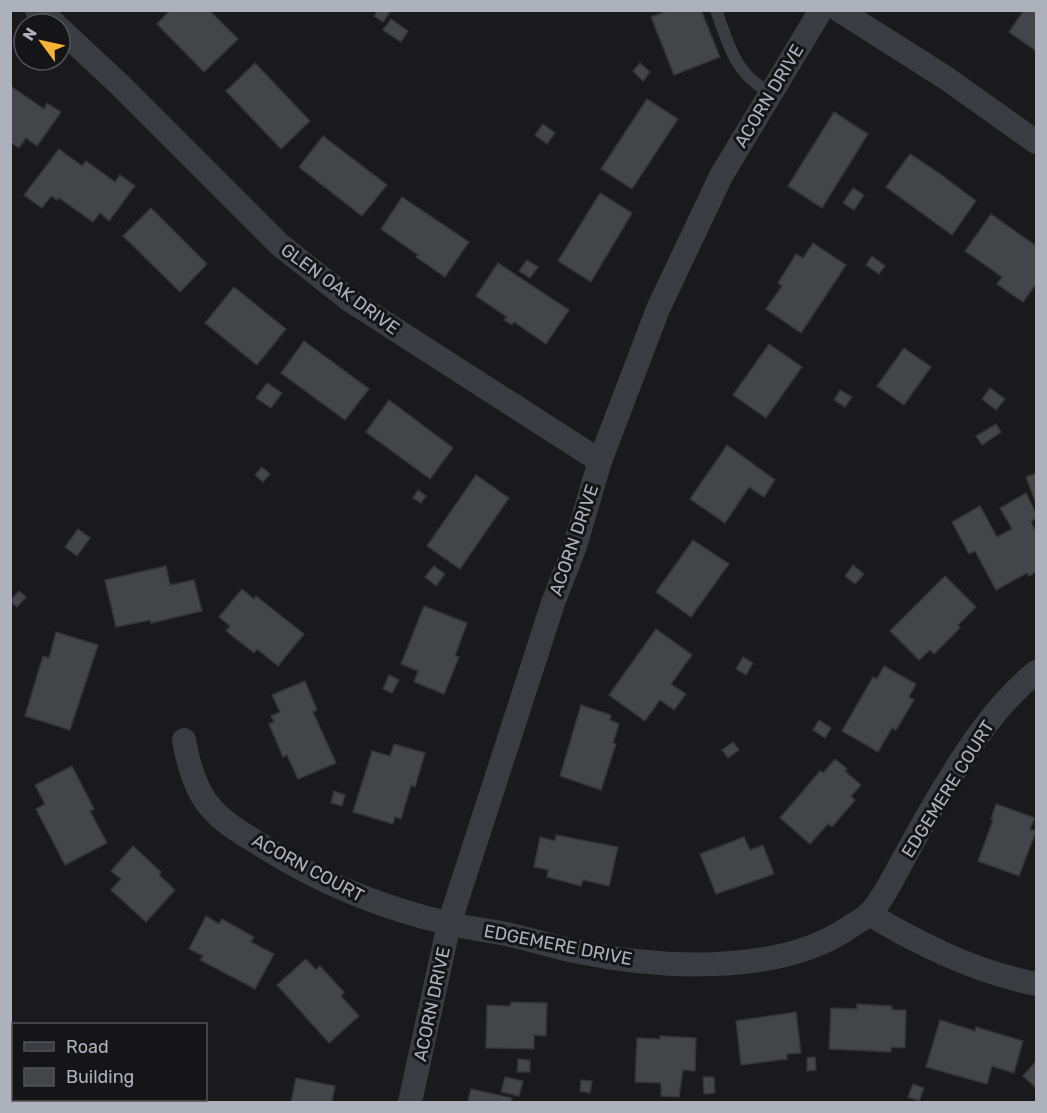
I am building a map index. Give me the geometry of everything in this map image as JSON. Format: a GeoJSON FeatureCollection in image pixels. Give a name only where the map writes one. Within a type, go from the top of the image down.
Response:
{"type":"FeatureCollection","features":[{"type":"Feature","properties":{"kind":"street","name":"ACORN DRIVE"},"geometry":{"type":"LineString","coordinates":[[410,1102],[449,924],[553,603],[575,546],[600,460],[658,309],[721,176],[821,10]]}},
{"type":"Feature","properties":{"kind":"street"},"geometry":{"type":"LineString","coordinates":[[839,10],[936,72],[1036,142]]}},
{"type":"Feature","properties":{"kind":"street","name":"GLEN OAK DRIVE"},"geometry":{"type":"LineString","coordinates":[[72,39],[120,84],[280,245],[306,267],[351,302],[600,460]]}},
{"type":"Feature","properties":{"kind":"street","name":"EDGEMERE COURT"},"geometry":{"type":"LineString","coordinates":[[869,914],[886,890],[935,803],[979,734],[1021,684],[1036,672]]}},
{"type":"Feature","properties":{"kind":"street","name":"ACORN COURT"},"geometry":{"type":"LineString","coordinates":[[184,740],[190,770],[210,808],[248,837],[285,860],[364,899],[449,924]]}},
{"type":"Feature","properties":{"kind":"street"},"geometry":{"type":"LineString","coordinates":[[869,914],[905,936],[980,969],[1036,984]]}},
{"type":"Feature","properties":{"kind":"street","name":"EDGEMERE DRIVE"},"geometry":{"type":"LineString","coordinates":[[449,924],[507,934],[582,952],[636,960],[694,964],[754,961],[807,950],[869,914]]}},
{"type":"Feature","properties":{"kind":"lane"},"geometry":{"type":"LineString","coordinates":[[716,10],[736,62],[756,85],[771,93]]}},
{"type":"Feature","properties":{"kind":"building"},"geometry":{"type":"Polygon","coordinates":[[[170,10],[209,10],[238,39],[204,72],[157,24],[170,10]]]}},
{"type":"Feature","properties":{"kind":"building"},"geometry":{"type":"Polygon","coordinates":[[[378,10],[390,12],[383,22],[374,16],[378,10]]]}},
{"type":"Feature","properties":{"kind":"building"},"geometry":{"type":"Polygon","coordinates":[[[669,10],[701,10],[720,57],[674,75],[651,17],[669,10]]]}},
{"type":"Feature","properties":{"kind":"building"},"geometry":{"type":"Polygon","coordinates":[[[1024,10],[1036,10],[1036,51],[1009,32],[1024,10]]]}},
{"type":"Feature","properties":{"kind":"building"},"geometry":{"type":"Polygon","coordinates":[[[391,19],[408,31],[401,42],[383,30],[391,19]]]}},
{"type":"Feature","properties":{"kind":"building"},"geometry":{"type":"Polygon","coordinates":[[[255,63],[310,121],[281,149],[226,91],[255,63]]]}},
{"type":"Feature","properties":{"kind":"building"},"geometry":{"type":"Polygon","coordinates":[[[640,63],[650,72],[643,81],[633,71],[640,63]]]}},
{"type":"Feature","properties":{"kind":"building"},"geometry":{"type":"Polygon","coordinates":[[[12,87],[44,109],[47,103],[61,112],[37,146],[26,138],[19,148],[10,142],[10,89],[12,87]]]}},
{"type":"Feature","properties":{"kind":"building"},"geometry":{"type":"Polygon","coordinates":[[[647,99],[678,119],[632,189],[601,169],[647,99]]]}},
{"type":"Feature","properties":{"kind":"building"},"geometry":{"type":"Polygon","coordinates":[[[834,112],[868,134],[822,208],[788,186],[834,112]]]}},
{"type":"Feature","properties":{"kind":"building"},"geometry":{"type":"Polygon","coordinates":[[[543,124],[555,133],[547,144],[535,135],[543,124]]]}},
{"type":"Feature","properties":{"kind":"building"},"geometry":{"type":"Polygon","coordinates":[[[323,136],[387,185],[362,216],[299,167],[323,136]]]}},
{"type":"Feature","properties":{"kind":"building"},"geometry":{"type":"Polygon","coordinates":[[[59,149],[82,166],[86,161],[115,182],[120,175],[135,186],[109,221],[100,213],[93,222],[59,198],[57,200],[51,196],[42,208],[24,195],[59,149]]]}},
{"type":"Feature","properties":{"kind":"building"},"geometry":{"type":"Polygon","coordinates":[[[910,154],[976,201],[952,235],[886,187],[910,154]]]}},
{"type":"Feature","properties":{"kind":"building"},"geometry":{"type":"Polygon","coordinates":[[[853,188],[864,195],[854,210],[843,203],[853,188]]]}},
{"type":"Feature","properties":{"kind":"building"},"geometry":{"type":"Polygon","coordinates":[[[600,193],[632,213],[591,282],[558,261],[600,193]]]}},
{"type":"Feature","properties":{"kind":"building"},"geometry":{"type":"Polygon","coordinates":[[[402,197],[469,242],[445,277],[381,229],[402,197]]]}},
{"type":"Feature","properties":{"kind":"building"},"geometry":{"type":"Polygon","coordinates":[[[151,208],[207,264],[180,292],[123,236],[151,208]]]}},
{"type":"Feature","properties":{"kind":"building"},"geometry":{"type":"Polygon","coordinates":[[[991,214],[1036,246],[1036,284],[1023,302],[997,284],[1002,277],[965,251],[991,214]]]}},
{"type":"Feature","properties":{"kind":"building"},"geometry":{"type":"Polygon","coordinates":[[[813,243],[846,265],[801,333],[766,309],[782,286],[778,283],[796,254],[803,258],[813,243]]]}},
{"type":"Feature","properties":{"kind":"building"},"geometry":{"type":"Polygon","coordinates":[[[872,256],[885,266],[879,274],[866,265],[872,256]]]}},
{"type":"Feature","properties":{"kind":"building"},"geometry":{"type":"Polygon","coordinates":[[[527,260],[538,267],[530,278],[519,271],[527,260]]]}},
{"type":"Feature","properties":{"kind":"building"},"geometry":{"type":"Polygon","coordinates":[[[498,263],[569,310],[546,344],[514,322],[512,325],[504,320],[507,317],[476,296],[498,263]]]}},
{"type":"Feature","properties":{"kind":"building"},"geometry":{"type":"Polygon","coordinates":[[[234,287],[286,329],[257,365],[205,323],[234,287]]]}},
{"type":"Feature","properties":{"kind":"building"},"geometry":{"type":"Polygon","coordinates":[[[304,341],[369,389],[345,420],[281,373],[304,341]]]}},
{"type":"Feature","properties":{"kind":"building"},"geometry":{"type":"Polygon","coordinates":[[[769,344],[802,367],[766,418],[733,395],[769,344]]]}},
{"type":"Feature","properties":{"kind":"building"},"geometry":{"type":"Polygon","coordinates":[[[904,348],[931,367],[904,405],[877,386],[904,348]]]}},
{"type":"Feature","properties":{"kind":"building"},"geometry":{"type":"Polygon","coordinates":[[[267,383],[282,393],[271,408],[256,398],[267,383]]]}},
{"type":"Feature","properties":{"kind":"building"},"geometry":{"type":"Polygon","coordinates":[[[990,388],[1005,399],[996,410],[982,399],[990,388]]]}},
{"type":"Feature","properties":{"kind":"building"},"geometry":{"type":"Polygon","coordinates":[[[840,390],[852,397],[845,407],[834,400],[840,390]]]}},
{"type":"Feature","properties":{"kind":"building"},"geometry":{"type":"Polygon","coordinates":[[[389,400],[453,448],[430,479],[366,432],[389,400]]]}},
{"type":"Feature","properties":{"kind":"building"},"geometry":{"type":"Polygon","coordinates":[[[996,424],[1001,432],[982,445],[976,436],[996,424]]]}},
{"type":"Feature","properties":{"kind":"building"},"geometry":{"type":"Polygon","coordinates":[[[727,445],[775,480],[764,497],[749,487],[725,523],[690,499],[727,445]]]}},
{"type":"Feature","properties":{"kind":"building"},"geometry":{"type":"Polygon","coordinates":[[[262,467],[270,474],[263,482],[255,475],[262,467]]]}},
{"type":"Feature","properties":{"kind":"building"},"geometry":{"type":"Polygon","coordinates":[[[1036,473],[1036,504],[1026,477],[1036,473]]]}},
{"type":"Feature","properties":{"kind":"building"},"geometry":{"type":"Polygon","coordinates":[[[476,475],[509,498],[460,569],[427,546],[476,475]]]}},
{"type":"Feature","properties":{"kind":"building"},"geometry":{"type":"Polygon","coordinates":[[[418,490],[426,496],[421,503],[413,498],[418,490]]]}},
{"type":"Feature","properties":{"kind":"building"},"geometry":{"type":"Polygon","coordinates":[[[1026,493],[1036,513],[1036,518],[1031,522],[1036,532],[1036,572],[1029,576],[1027,573],[996,590],[975,551],[969,554],[952,522],[980,506],[997,537],[1012,529],[1000,508],[1026,493]]]}},
{"type":"Feature","properties":{"kind":"building"},"geometry":{"type":"Polygon","coordinates":[[[78,529],[90,538],[77,556],[65,547],[78,529]]]}},
{"type":"Feature","properties":{"kind":"building"},"geometry":{"type":"Polygon","coordinates":[[[693,540],[729,564],[691,617],[656,592],[693,540]]]}},
{"type":"Feature","properties":{"kind":"building"},"geometry":{"type":"Polygon","coordinates":[[[853,565],[864,574],[855,584],[845,576],[853,565]]]}},
{"type":"Feature","properties":{"kind":"building"},"geometry":{"type":"Polygon","coordinates":[[[166,566],[170,585],[194,580],[202,611],[151,623],[150,620],[116,627],[105,580],[166,566]]]}},
{"type":"Feature","properties":{"kind":"building"},"geometry":{"type":"Polygon","coordinates":[[[434,566],[445,574],[436,586],[425,577],[434,566]]]}},
{"type":"Feature","properties":{"kind":"building"},"geometry":{"type":"Polygon","coordinates":[[[945,576],[976,607],[958,625],[960,628],[934,654],[930,650],[919,660],[890,631],[945,576]]]}},
{"type":"Feature","properties":{"kind":"building"},"geometry":{"type":"Polygon","coordinates":[[[242,589],[254,599],[256,596],[304,634],[278,666],[257,649],[254,653],[226,631],[230,626],[219,617],[242,589]]]}},
{"type":"Feature","properties":{"kind":"building"},"geometry":{"type":"Polygon","coordinates":[[[19,591],[26,597],[17,607],[10,601],[19,591]]]}},
{"type":"Feature","properties":{"kind":"building"},"geometry":{"type":"Polygon","coordinates":[[[424,606],[467,623],[455,656],[459,657],[444,694],[414,682],[418,671],[401,664],[424,606]]]}},
{"type":"Feature","properties":{"kind":"building"},"geometry":{"type":"Polygon","coordinates":[[[656,629],[692,655],[671,684],[686,694],[674,710],[660,700],[645,721],[609,695],[656,629]]]}},
{"type":"Feature","properties":{"kind":"building"},"geometry":{"type":"Polygon","coordinates":[[[56,632],[98,645],[70,730],[25,716],[43,656],[49,658],[56,632]]]}},
{"type":"Feature","properties":{"kind":"building"},"geometry":{"type":"Polygon","coordinates":[[[743,657],[753,663],[746,675],[736,669],[743,657]]]}},
{"type":"Feature","properties":{"kind":"building"},"geometry":{"type":"Polygon","coordinates":[[[884,666],[916,684],[909,697],[914,700],[896,730],[892,728],[878,752],[842,731],[873,677],[877,679],[884,666]]]}},
{"type":"Feature","properties":{"kind":"building"},"geometry":{"type":"Polygon","coordinates":[[[389,675],[399,680],[392,693],[383,689],[389,675]]]}},
{"type":"Feature","properties":{"kind":"building"},"geometry":{"type":"Polygon","coordinates":[[[305,681],[317,710],[313,712],[336,763],[298,779],[287,755],[283,757],[269,724],[274,722],[271,716],[280,712],[272,695],[305,681]]]}},
{"type":"Feature","properties":{"kind":"building"},"geometry":{"type":"Polygon","coordinates":[[[581,705],[611,715],[610,720],[619,724],[613,743],[616,744],[601,790],[560,776],[581,705]]]}},
{"type":"Feature","properties":{"kind":"building"},"geometry":{"type":"Polygon","coordinates":[[[819,720],[831,728],[825,738],[813,730],[819,720]]]}},
{"type":"Feature","properties":{"kind":"building"},"geometry":{"type":"Polygon","coordinates":[[[733,742],[739,750],[728,758],[722,750],[733,742]]]}},
{"type":"Feature","properties":{"kind":"building"},"geometry":{"type":"Polygon","coordinates":[[[394,744],[425,753],[415,787],[411,785],[401,819],[395,817],[393,824],[353,812],[372,751],[390,756],[394,744]]]}},
{"type":"Feature","properties":{"kind":"building"},"geometry":{"type":"Polygon","coordinates":[[[835,759],[861,785],[851,796],[855,800],[832,827],[828,824],[810,844],[780,818],[820,771],[823,773],[835,759]]]}},
{"type":"Feature","properties":{"kind":"building"},"geometry":{"type":"Polygon","coordinates":[[[72,766],[94,809],[90,811],[107,843],[65,865],[36,809],[45,804],[35,785],[72,766]]]}},
{"type":"Feature","properties":{"kind":"building"},"geometry":{"type":"Polygon","coordinates":[[[334,791],[345,795],[342,806],[331,803],[334,791]]]}},
{"type":"Feature","properties":{"kind":"building"},"geometry":{"type":"Polygon","coordinates":[[[996,804],[1035,818],[1030,829],[1036,831],[1019,876],[978,861],[993,820],[991,819],[996,804]]]}},
{"type":"Feature","properties":{"kind":"building"},"geometry":{"type":"Polygon","coordinates":[[[556,835],[618,847],[609,886],[583,880],[581,886],[547,877],[548,870],[534,867],[540,837],[555,841],[556,835]]]}},
{"type":"Feature","properties":{"kind":"building"},"geometry":{"type":"Polygon","coordinates":[[[744,837],[750,850],[763,845],[774,874],[716,894],[700,854],[744,837]]]}},
{"type":"Feature","properties":{"kind":"building"},"geometry":{"type":"Polygon","coordinates":[[[133,846],[161,872],[159,875],[175,890],[146,922],[111,890],[121,879],[111,871],[133,846]]]}},
{"type":"Feature","properties":{"kind":"building"},"geometry":{"type":"Polygon","coordinates":[[[206,916],[219,924],[222,919],[254,937],[251,942],[274,954],[255,989],[200,960],[203,956],[189,949],[206,916]]]}},
{"type":"Feature","properties":{"kind":"building"},"geometry":{"type":"Polygon","coordinates":[[[306,959],[316,970],[320,966],[344,992],[341,996],[359,1016],[329,1043],[277,985],[306,959]]]}},
{"type":"Feature","properties":{"kind":"building"},"geometry":{"type":"Polygon","coordinates":[[[511,1002],[547,1003],[546,1036],[534,1035],[534,1049],[486,1048],[487,1005],[510,1006],[511,1002]]]}},
{"type":"Feature","properties":{"kind":"building"},"geometry":{"type":"Polygon","coordinates":[[[857,1004],[892,1006],[892,1010],[906,1010],[905,1048],[891,1047],[891,1052],[829,1049],[831,1008],[857,1009],[857,1004]]]}},
{"type":"Feature","properties":{"kind":"building"},"geometry":{"type":"Polygon","coordinates":[[[796,1012],[801,1053],[787,1054],[787,1059],[741,1065],[736,1021],[796,1012]]]}},
{"type":"Feature","properties":{"kind":"building"},"geometry":{"type":"Polygon","coordinates":[[[940,1020],[975,1031],[976,1027],[1023,1041],[1014,1073],[992,1066],[987,1084],[926,1067],[940,1020]]]}},
{"type":"Feature","properties":{"kind":"building"},"geometry":{"type":"Polygon","coordinates":[[[660,1036],[696,1038],[695,1071],[683,1070],[679,1097],[661,1096],[661,1083],[635,1082],[637,1038],[660,1039],[660,1036]]]}},
{"type":"Feature","properties":{"kind":"building"},"geometry":{"type":"Polygon","coordinates":[[[815,1057],[816,1070],[807,1071],[807,1058],[815,1057]]]}},
{"type":"Feature","properties":{"kind":"building"},"geometry":{"type":"Polygon","coordinates":[[[518,1059],[530,1060],[530,1072],[517,1072],[518,1059]]]}},
{"type":"Feature","properties":{"kind":"building"},"geometry":{"type":"Polygon","coordinates":[[[1036,1061],[1036,1088],[1023,1076],[1036,1061]]]}},
{"type":"Feature","properties":{"kind":"building"},"geometry":{"type":"Polygon","coordinates":[[[505,1077],[523,1081],[519,1096],[501,1092],[505,1077]]]}},
{"type":"Feature","properties":{"kind":"building"},"geometry":{"type":"Polygon","coordinates":[[[703,1077],[714,1077],[715,1093],[704,1094],[703,1077]]]}},
{"type":"Feature","properties":{"kind":"building"},"geometry":{"type":"Polygon","coordinates":[[[296,1078],[335,1086],[332,1102],[291,1102],[296,1078]]]}},
{"type":"Feature","properties":{"kind":"building"},"geometry":{"type":"Polygon","coordinates":[[[581,1080],[592,1081],[590,1093],[580,1091],[581,1080]]]}},
{"type":"Feature","properties":{"kind":"building"},"geometry":{"type":"Polygon","coordinates":[[[913,1084],[924,1088],[919,1101],[908,1097],[913,1084]]]}},
{"type":"Feature","properties":{"kind":"building"},"geometry":{"type":"Polygon","coordinates":[[[471,1089],[512,1098],[511,1102],[470,1102],[468,1100],[471,1089]]]}}]}
